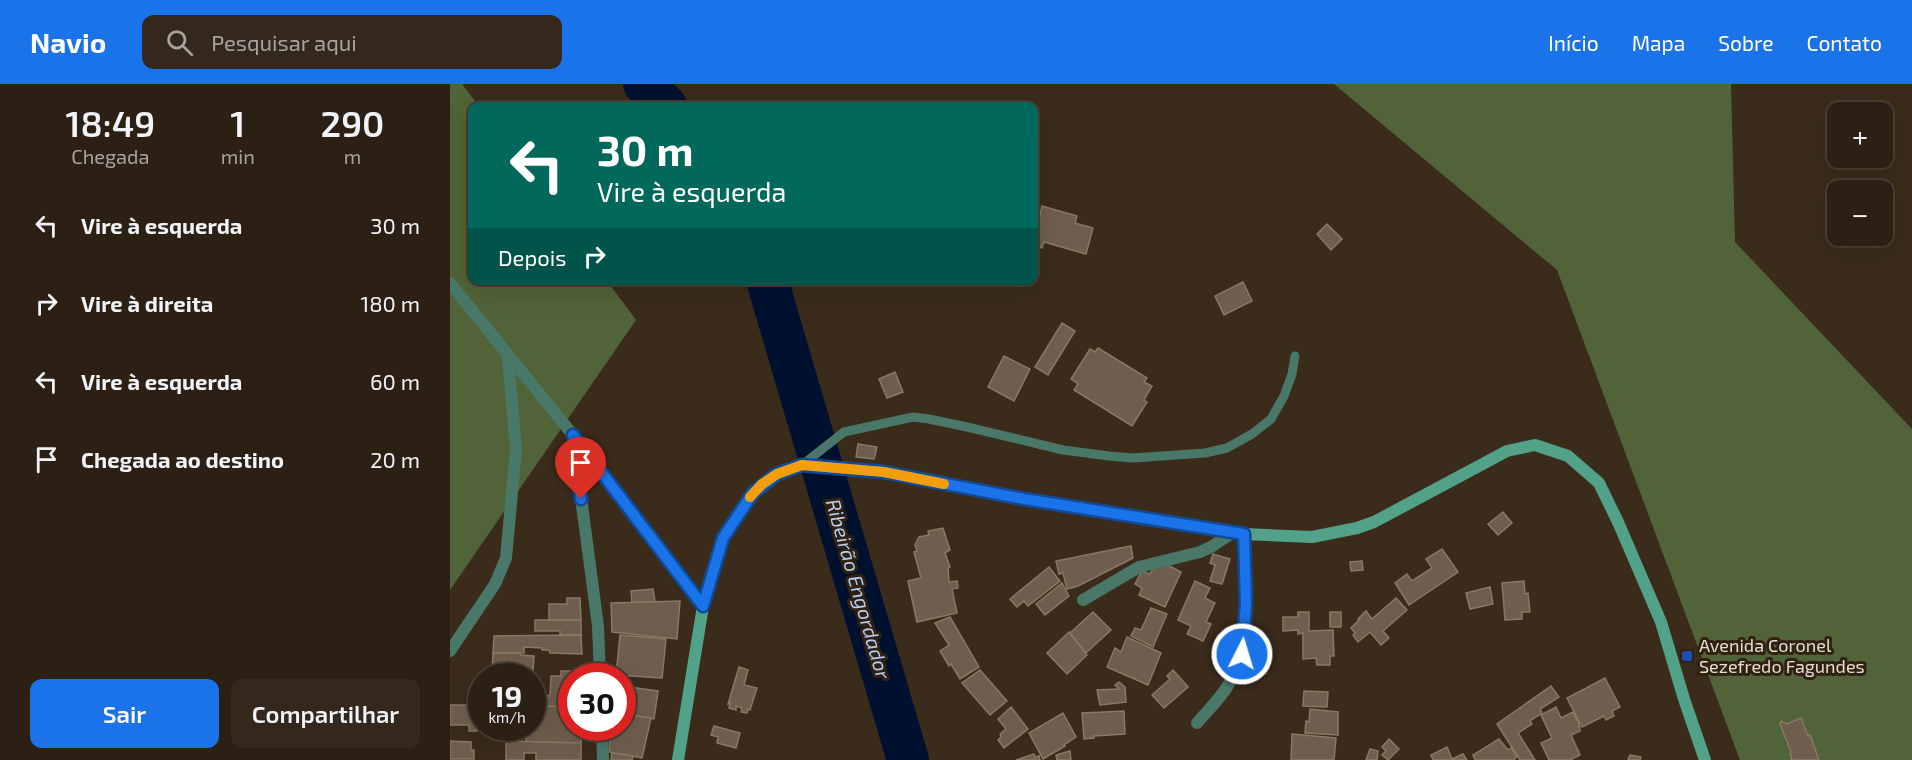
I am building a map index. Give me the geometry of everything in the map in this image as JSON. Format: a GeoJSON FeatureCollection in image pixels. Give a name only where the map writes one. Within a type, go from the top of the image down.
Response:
{"type":"FeatureCollection","features":[{"type":"Feature","properties":{"kind":"main road"},"geometry":{"type":"LineString","coordinates":[[678,760],[703,606],[723,538],[753,493],[777,474],[802,465],[884,472],[1024,499],[1238,533],[1312,537],[1357,528],[1374,522],[1508,451],[1535,445],[1568,456],[1599,483],[1661,622],[1705,760]]}},
{"type":"Feature","properties":{"kind":"street"},"geometry":{"type":"LineString","coordinates":[[450,283],[573,435],[703,606]]}},
{"type":"Feature","properties":{"kind":"street"},"geometry":{"type":"LineString","coordinates":[[450,651],[495,584],[506,558],[516,449],[508,356]]}},
{"type":"Feature","properties":{"kind":"street"},"geometry":{"type":"LineString","coordinates":[[573,435],[598,626],[599,663]]}},
{"type":"Feature","properties":{"kind":"street"},"geometry":{"type":"LineString","coordinates":[[1083,600],[1139,567],[1200,552],[1238,533],[1246,603],[1242,654],[1227,687],[1197,723]]}},
{"type":"Feature","properties":{"kind":"street"},"geometry":{"type":"LineString","coordinates":[[602,741],[603,760]]}},
{"type":"Feature","properties":{"kind":"lane"},"geometry":{"type":"LineString","coordinates":[[802,465],[844,432],[913,417],[967,427],[1063,450],[1109,456],[1133,458],[1205,453],[1227,448],[1252,434],[1271,419],[1284,396],[1292,374],[1295,356]]}},
{"type":"Feature","properties":{"kind":"green space"},"geometry":{"type":"Polygon","coordinates":[[[450,84],[462,84],[476,102],[468,102],[468,285],[610,285],[636,320],[450,590],[450,84]]]}},
{"type":"Feature","properties":{"kind":"green space"},"geometry":{"type":"Polygon","coordinates":[[[1334,84],[1731,84],[1735,242],[1912,429],[1912,760],[1740,760],[1557,270],[1334,84]]]}},
{"type":"Feature","properties":{"kind":"building"},"geometry":{"type":"Polygon","coordinates":[[[1042,206],[1077,216],[1075,223],[1093,228],[1086,254],[1044,242],[1042,248],[1038,246],[1038,226],[1042,206]]]}},
{"type":"Feature","properties":{"kind":"building"},"geometry":{"type":"Polygon","coordinates":[[[1327,224],[1342,239],[1331,250],[1317,234],[1327,224]]]}},
{"type":"Feature","properties":{"kind":"building"},"geometry":{"type":"Polygon","coordinates":[[[1243,282],[1252,301],[1224,315],[1215,296],[1243,282]]]}},
{"type":"Feature","properties":{"kind":"building"},"geometry":{"type":"Polygon","coordinates":[[[1062,323],[1075,331],[1048,375],[1035,367],[1062,323]]]}},
{"type":"Feature","properties":{"kind":"building"},"geometry":{"type":"Polygon","coordinates":[[[1098,348],[1147,378],[1144,382],[1152,386],[1144,400],[1147,402],[1132,426],[1074,390],[1078,384],[1071,379],[1090,349],[1095,352],[1098,348]]]}},
{"type":"Feature","properties":{"kind":"building"},"geometry":{"type":"Polygon","coordinates":[[[1004,356],[1030,369],[1014,401],[988,387],[1004,356]]]}},
{"type":"Feature","properties":{"kind":"building"},"geometry":{"type":"Polygon","coordinates":[[[895,372],[903,392],[887,398],[879,379],[895,372]]]}},
{"type":"Feature","properties":{"kind":"building"},"geometry":{"type":"Polygon","coordinates":[[[858,444],[877,447],[874,459],[856,457],[858,444]]]}},
{"type":"Feature","properties":{"kind":"building"},"geometry":{"type":"Polygon","coordinates":[[[1503,512],[1512,523],[1498,535],[1488,524],[1503,512]]]}},
{"type":"Feature","properties":{"kind":"building"},"geometry":{"type":"Polygon","coordinates":[[[943,528],[950,550],[945,553],[950,567],[948,568],[949,582],[957,581],[958,588],[952,589],[957,613],[917,622],[908,581],[921,578],[914,552],[917,551],[915,545],[919,537],[929,535],[928,531],[943,528]]]}},
{"type":"Feature","properties":{"kind":"building"},"geometry":{"type":"Polygon","coordinates":[[[1131,546],[1133,558],[1078,586],[1067,589],[1063,573],[1059,574],[1056,561],[1131,546]]]}},
{"type":"Feature","properties":{"kind":"building"},"geometry":{"type":"Polygon","coordinates":[[[1442,549],[1458,572],[1409,605],[1395,583],[1407,574],[1412,581],[1432,568],[1426,559],[1442,549]]]}},
{"type":"Feature","properties":{"kind":"building"},"geometry":{"type":"Polygon","coordinates":[[[1213,554],[1230,559],[1222,584],[1210,581],[1215,565],[1210,563],[1213,554]]]}},
{"type":"Feature","properties":{"kind":"building"},"geometry":{"type":"Polygon","coordinates":[[[1362,561],[1363,570],[1351,571],[1350,562],[1362,561]]]}},
{"type":"Feature","properties":{"kind":"building"},"geometry":{"type":"Polygon","coordinates":[[[1168,565],[1181,572],[1165,607],[1139,595],[1142,588],[1135,584],[1142,571],[1150,574],[1154,567],[1168,565]]]}},
{"type":"Feature","properties":{"kind":"building"},"geometry":{"type":"Polygon","coordinates":[[[1049,567],[1060,581],[1028,606],[1024,601],[1017,607],[1010,599],[1049,567]]]}},
{"type":"Feature","properties":{"kind":"building"},"geometry":{"type":"Polygon","coordinates":[[[1195,581],[1210,588],[1205,598],[1215,603],[1206,622],[1211,624],[1203,641],[1187,634],[1191,626],[1178,620],[1195,581]]]}},
{"type":"Feature","properties":{"kind":"building"},"geometry":{"type":"Polygon","coordinates":[[[1524,581],[1530,612],[1522,612],[1522,619],[1505,620],[1502,583],[1524,581]]]}},
{"type":"Feature","properties":{"kind":"building"},"geometry":{"type":"Polygon","coordinates":[[[1062,583],[1069,596],[1045,615],[1036,604],[1062,583]]]}},
{"type":"Feature","properties":{"kind":"building"},"geometry":{"type":"Polygon","coordinates":[[[1490,587],[1493,604],[1470,609],[1466,593],[1490,587]]]}},
{"type":"Feature","properties":{"kind":"building"},"geometry":{"type":"Polygon","coordinates":[[[653,589],[655,602],[632,603],[631,591],[653,589]]]}},
{"type":"Feature","properties":{"kind":"building"},"geometry":{"type":"Polygon","coordinates":[[[567,598],[580,598],[581,620],[549,620],[549,604],[567,604],[567,598]]]}},
{"type":"Feature","properties":{"kind":"building"},"geometry":{"type":"Polygon","coordinates":[[[1396,598],[1407,610],[1383,631],[1389,638],[1381,645],[1370,632],[1358,642],[1351,628],[1358,619],[1366,611],[1372,619],[1396,598]]]}},
{"type":"Feature","properties":{"kind":"building"},"geometry":{"type":"Polygon","coordinates":[[[680,601],[677,639],[612,632],[611,603],[680,601]]]}},
{"type":"Feature","properties":{"kind":"building"},"geometry":{"type":"Polygon","coordinates":[[[1151,608],[1167,614],[1153,647],[1131,636],[1135,628],[1141,630],[1151,608]]]}},
{"type":"Feature","properties":{"kind":"building"},"geometry":{"type":"Polygon","coordinates":[[[1093,612],[1111,630],[1086,653],[1070,633],[1093,612]]]}},
{"type":"Feature","properties":{"kind":"building"},"geometry":{"type":"Polygon","coordinates":[[[1298,612],[1309,612],[1309,631],[1333,630],[1334,656],[1330,656],[1330,665],[1317,665],[1316,658],[1303,659],[1303,633],[1298,634],[1298,630],[1283,631],[1283,617],[1298,617],[1298,612]]]}},
{"type":"Feature","properties":{"kind":"building"},"geometry":{"type":"Polygon","coordinates":[[[1330,612],[1341,612],[1341,627],[1330,627],[1330,612]]]}},
{"type":"Feature","properties":{"kind":"building"},"geometry":{"type":"Polygon","coordinates":[[[950,617],[979,667],[960,679],[940,651],[949,645],[935,623],[950,617]]]}},
{"type":"Feature","properties":{"kind":"building"},"geometry":{"type":"Polygon","coordinates":[[[535,620],[581,620],[581,635],[560,635],[560,631],[535,631],[535,620]]]}},
{"type":"Feature","properties":{"kind":"building"},"geometry":{"type":"Polygon","coordinates":[[[1069,632],[1087,655],[1067,674],[1047,653],[1069,632]]]}},
{"type":"Feature","properties":{"kind":"building"},"geometry":{"type":"Polygon","coordinates":[[[581,635],[582,654],[550,653],[549,650],[542,650],[542,648],[524,647],[524,653],[493,653],[494,636],[581,635]]]}},
{"type":"Feature","properties":{"kind":"building"},"geometry":{"type":"Polygon","coordinates":[[[620,635],[666,639],[662,678],[636,676],[636,663],[617,663],[620,635]]]}},
{"type":"Feature","properties":{"kind":"building"},"geometry":{"type":"Polygon","coordinates":[[[1127,637],[1161,653],[1148,685],[1107,667],[1115,648],[1121,652],[1127,637]]]}},
{"type":"Feature","properties":{"kind":"building"},"geometry":{"type":"Polygon","coordinates":[[[493,653],[520,653],[534,656],[534,663],[492,663],[493,653]]]}},
{"type":"Feature","properties":{"kind":"building"},"geometry":{"type":"Polygon","coordinates":[[[739,667],[748,670],[744,685],[757,688],[747,713],[741,712],[742,708],[736,706],[736,710],[729,708],[730,703],[728,704],[739,667]]]}},
{"type":"Feature","properties":{"kind":"building"},"geometry":{"type":"Polygon","coordinates":[[[980,670],[1007,701],[990,715],[962,683],[980,670]]]}},
{"type":"Feature","properties":{"kind":"building"},"geometry":{"type":"Polygon","coordinates":[[[1173,670],[1188,687],[1164,708],[1152,695],[1170,679],[1167,676],[1173,670]]]}},
{"type":"Feature","properties":{"kind":"building"},"geometry":{"type":"Polygon","coordinates":[[[551,676],[558,676],[558,707],[546,706],[546,695],[550,696],[551,676]]]}},
{"type":"Feature","properties":{"kind":"building"},"geometry":{"type":"Polygon","coordinates":[[[1605,678],[1620,707],[1612,711],[1614,716],[1606,720],[1604,716],[1582,727],[1567,698],[1605,678]]]}},
{"type":"Feature","properties":{"kind":"building"},"geometry":{"type":"Polygon","coordinates":[[[1119,682],[1125,687],[1126,702],[1100,705],[1097,690],[1119,689],[1115,685],[1119,682]]]}},
{"type":"Feature","properties":{"kind":"building"},"geometry":{"type":"Polygon","coordinates":[[[1551,686],[1559,697],[1540,709],[1542,713],[1530,721],[1532,724],[1518,733],[1535,760],[1520,760],[1497,724],[1551,686]]]}},
{"type":"Feature","properties":{"kind":"building"},"geometry":{"type":"Polygon","coordinates":[[[636,688],[658,691],[654,719],[636,716],[636,688]]]}},
{"type":"Feature","properties":{"kind":"building"},"geometry":{"type":"Polygon","coordinates":[[[1304,691],[1328,692],[1327,707],[1303,706],[1304,691]]]}},
{"type":"Feature","properties":{"kind":"building"},"geometry":{"type":"Polygon","coordinates":[[[450,705],[468,705],[468,725],[450,725],[450,705]]]}},
{"type":"Feature","properties":{"kind":"building"},"geometry":{"type":"Polygon","coordinates":[[[546,706],[558,707],[558,741],[581,741],[581,743],[526,742],[546,741],[546,706]]]}},
{"type":"Feature","properties":{"kind":"building"},"geometry":{"type":"Polygon","coordinates":[[[1011,707],[1028,729],[1004,748],[998,740],[1001,737],[1000,734],[1006,729],[998,719],[1011,707]]]}},
{"type":"Feature","properties":{"kind":"building"},"geometry":{"type":"Polygon","coordinates":[[[1556,707],[1561,718],[1573,712],[1579,724],[1580,731],[1571,735],[1580,755],[1570,760],[1549,760],[1541,743],[1552,738],[1541,715],[1556,707]]]}},
{"type":"Feature","properties":{"kind":"building"},"geometry":{"type":"Polygon","coordinates":[[[1310,709],[1338,712],[1338,735],[1305,733],[1310,709]]]}},
{"type":"Feature","properties":{"kind":"building"},"geometry":{"type":"Polygon","coordinates":[[[1124,711],[1125,734],[1084,739],[1082,713],[1124,711]]]}},
{"type":"Feature","properties":{"kind":"building"},"geometry":{"type":"Polygon","coordinates":[[[1063,713],[1076,737],[1043,759],[1029,733],[1063,713]]]}},
{"type":"Feature","properties":{"kind":"building"},"geometry":{"type":"Polygon","coordinates":[[[636,716],[651,718],[642,758],[609,752],[610,741],[636,741],[636,716]]]}},
{"type":"Feature","properties":{"kind":"building"},"geometry":{"type":"Polygon","coordinates":[[[1801,718],[1819,760],[1790,760],[1791,752],[1780,724],[1781,721],[1787,724],[1801,718]]]}},
{"type":"Feature","properties":{"kind":"building"},"geometry":{"type":"Polygon","coordinates":[[[714,726],[740,733],[736,748],[717,743],[718,737],[711,735],[714,726]]]}},
{"type":"Feature","properties":{"kind":"building"},"geometry":{"type":"Polygon","coordinates":[[[1292,734],[1336,738],[1334,760],[1291,760],[1292,734]]]}},
{"type":"Feature","properties":{"kind":"building"},"geometry":{"type":"Polygon","coordinates":[[[1389,739],[1399,749],[1388,760],[1382,755],[1386,751],[1382,747],[1389,739]]]}},
{"type":"Feature","properties":{"kind":"building"},"geometry":{"type":"Polygon","coordinates":[[[1499,739],[1508,750],[1511,748],[1517,756],[1514,760],[1475,760],[1473,755],[1499,739]]]}},
{"type":"Feature","properties":{"kind":"building"},"geometry":{"type":"Polygon","coordinates":[[[450,741],[471,742],[474,759],[450,759],[450,741]]]}},
{"type":"Feature","properties":{"kind":"building"},"geometry":{"type":"Polygon","coordinates":[[[506,741],[581,743],[581,760],[536,760],[536,753],[524,753],[524,760],[506,760],[506,741]]]}},
{"type":"Feature","properties":{"kind":"building"},"geometry":{"type":"Polygon","coordinates":[[[1447,747],[1452,759],[1463,754],[1467,760],[1433,760],[1431,755],[1447,747]]]}},
{"type":"Feature","properties":{"kind":"building"},"geometry":{"type":"Polygon","coordinates":[[[1370,749],[1378,751],[1377,760],[1366,760],[1370,749]]]}},
{"type":"Feature","properties":{"kind":"building"},"geometry":{"type":"Polygon","coordinates":[[[1070,751],[1071,760],[1057,760],[1056,755],[1070,751]]]}},
{"type":"Feature","properties":{"kind":"building"},"geometry":{"type":"Polygon","coordinates":[[[612,753],[633,756],[632,760],[611,760],[612,753]]]}},
{"type":"Feature","properties":{"kind":"building"},"geometry":{"type":"Polygon","coordinates":[[[1034,754],[1035,757],[1039,756],[1040,760],[1016,760],[1034,754]]]}},
{"type":"Feature","properties":{"kind":"building"},"geometry":{"type":"Polygon","coordinates":[[[1630,755],[1641,757],[1640,760],[1628,760],[1630,755]]]}},
{"type":"Feature","properties":{"kind":"waterway","name":"Ribeirão Engordador"},"geometry":{"type":"LineString","coordinates":[[644,84],[662,102]]}},
{"type":"Feature","properties":{"kind":"waterway","name":"Ribeirão Engordador"},"geometry":{"type":"LineString","coordinates":[[768,285],[908,760]]}},
{"type":"Feature","properties":{"kind":"slow traffic"},"geometry":{"type":"LineString","coordinates":[[750,497],[762,484],[777,474],[802,465],[884,472],[944,484]]}},
{"type":"Feature","properties":{"kind":"place","name":"Avenida Coronel Sezefredo Fagundes"},"geometry":{"type":"Point","coordinates":[1687,656]}},
{"type":"Feature","properties":{"kind":"route"},"geometry":{"type":"LineString","coordinates":[[581,499],[573,435],[703,606],[723,538],[753,493],[777,474],[802,465],[884,472],[1024,499],[1244,534],[1246,603],[1242,654]]}}]}
